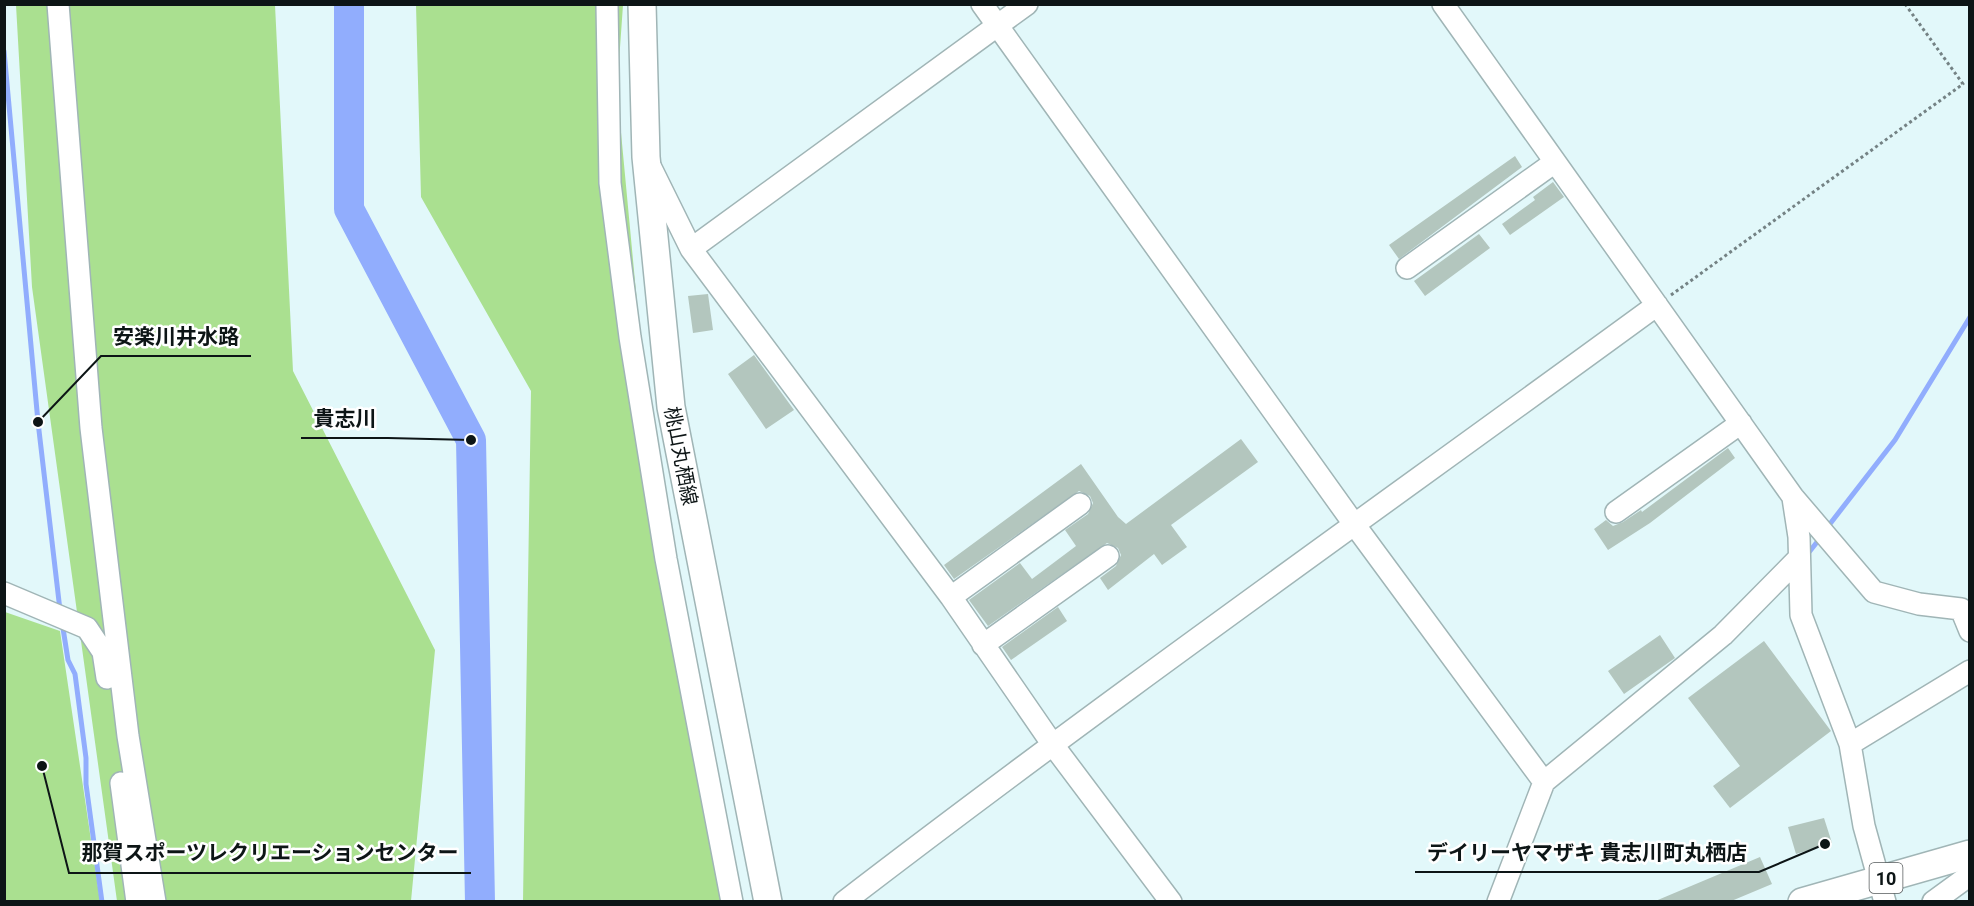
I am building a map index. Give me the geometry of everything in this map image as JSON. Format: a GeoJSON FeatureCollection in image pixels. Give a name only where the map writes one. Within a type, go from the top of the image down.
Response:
{"type":"FeatureCollection","features":[{"type":"Feature","properties":{"kind":"main road","name":"桃山丸栖線"},"geometry":{"type":"LineString","coordinates":[[642,4],[646,157],[671,407],[768,902]]}},
{"type":"Feature","properties":{"kind":"main road","name":"10"},"geometry":{"type":"LineString","coordinates":[[1802,902],[1882,891],[1970,854]]}},
{"type":"Feature","properties":{"kind":"street"},"geometry":{"type":"LineString","coordinates":[[58,4],[91,428],[128,736],[155,902]]}},
{"type":"Feature","properties":{"kind":"street"},"geometry":{"type":"LineString","coordinates":[[607,4],[610,183],[627,316],[666,559],[732,902]]}},
{"type":"Feature","properties":{"kind":"street"},"geometry":{"type":"LineString","coordinates":[[982,4],[1354,524],[1544,782]]}},
{"type":"Feature","properties":{"kind":"street"},"geometry":{"type":"LineString","coordinates":[[691,249],[1027,4]]}},
{"type":"Feature","properties":{"kind":"street"},"geometry":{"type":"LineString","coordinates":[[1443,4],[1793,497],[1874,592],[1919,604],[1961,609],[1970,631]]}},
{"type":"Feature","properties":{"kind":"street"},"geometry":{"type":"LineString","coordinates":[[646,157],[691,249],[951,597],[1053,744],[1171,902]]}},
{"type":"Feature","properties":{"kind":"street"},"geometry":{"type":"LineString","coordinates":[[1407,268],[1555,162]]}},
{"type":"Feature","properties":{"kind":"street"},"geometry":{"type":"LineString","coordinates":[[844,902],[1053,744],[1657,305]]}},
{"type":"Feature","properties":{"kind":"street"},"geometry":{"type":"LineString","coordinates":[[1616,512],[1741,423]]}},
{"type":"Feature","properties":{"kind":"street"},"geometry":{"type":"LineString","coordinates":[[1793,497],[1799,558],[1801,615],[1850,744],[1864,826],[1882,891]]}},
{"type":"Feature","properties":{"kind":"street"},"geometry":{"type":"LineString","coordinates":[[951,597],[1080,504]]}},
{"type":"Feature","properties":{"kind":"street"},"geometry":{"type":"LineString","coordinates":[[983,645],[1108,556]]}},
{"type":"Feature","properties":{"kind":"street"},"geometry":{"type":"LineString","coordinates":[[1498,902],[1544,782],[1723,634],[1799,558]]}},
{"type":"Feature","properties":{"kind":"street"},"geometry":{"type":"LineString","coordinates":[[4,593],[87,628],[104,652],[137,902]]}},
{"type":"Feature","properties":{"kind":"street"},"geometry":{"type":"LineString","coordinates":[[1850,744],[1970,671]]}},
{"type":"Feature","properties":{"kind":"street"},"geometry":{"type":"LineString","coordinates":[[1933,902],[1970,875]]}},
{"type":"Feature","properties":{"kind":"path"},"geometry":{"type":"LineString","coordinates":[[1657,305],[1963,84],[1905,4]]}},
{"type":"Feature","properties":{"kind":"green space"},"geometry":{"type":"Polygon","coordinates":[[[16,5],[275,5],[293,371],[435,650],[411,901],[117,901],[32,287],[16,5]]]}},
{"type":"Feature","properties":{"kind":"green space"},"geometry":{"type":"Polygon","coordinates":[[[416,5],[623,5],[617,90],[646,398],[741,901],[523,901],[531,391],[421,197],[416,5]]]}},
{"type":"Feature","properties":{"kind":"green space"},"geometry":{"type":"Polygon","coordinates":[[[5,612],[60,631],[100,901],[5,901],[5,612]]]}},
{"type":"Feature","properties":{"kind":"building"},"geometry":{"type":"Polygon","coordinates":[[[1515,156],[1522,167],[1399,259],[1389,245],[1515,156]]]}},
{"type":"Feature","properties":{"kind":"building"},"geometry":{"type":"Polygon","coordinates":[[[1553,182],[1564,197],[1510,235],[1502,224],[1535,200],[1533,197],[1553,182]]]}},
{"type":"Feature","properties":{"kind":"building"},"geometry":{"type":"Polygon","coordinates":[[[1479,234],[1490,248],[1425,296],[1414,281],[1479,234]]]}},
{"type":"Feature","properties":{"kind":"building"},"geometry":{"type":"Polygon","coordinates":[[[708,294],[713,330],[693,333],[688,296],[708,294]]]}},
{"type":"Feature","properties":{"kind":"building"},"geometry":{"type":"Polygon","coordinates":[[[754,355],[794,410],[766,429],[728,374],[754,355]]]}},
{"type":"Feature","properties":{"kind":"building"},"geometry":{"type":"Polygon","coordinates":[[[1241,439],[1258,462],[1171,525],[1187,547],[1162,565],[1154,554],[1108,590],[1100,578],[1116,566],[1121,555],[1118,548],[1107,543],[988,626],[969,600],[1020,563],[1032,579],[1076,546],[1065,530],[1088,514],[1093,503],[1090,496],[1079,491],[954,579],[944,565],[1081,464],[1118,517],[1126,524],[1241,439]]]}},
{"type":"Feature","properties":{"kind":"building"},"geometry":{"type":"Polygon","coordinates":[[[1728,448],[1735,458],[1650,523],[1608,550],[1594,529],[1606,520],[1613,526],[1641,510],[1642,512],[1728,448]]]}},
{"type":"Feature","properties":{"kind":"building"},"geometry":{"type":"Polygon","coordinates":[[[1058,607],[1067,621],[1011,660],[1002,647],[1058,607]]]}},
{"type":"Feature","properties":{"kind":"building"},"geometry":{"type":"Polygon","coordinates":[[[1660,635],[1675,658],[1624,694],[1608,671],[1660,635]]]}},
{"type":"Feature","properties":{"kind":"building"},"geometry":{"type":"Polygon","coordinates":[[[1764,641],[1831,731],[1730,808],[1713,786],[1740,766],[1688,698],[1764,641]]]}},
{"type":"Feature","properties":{"kind":"building"},"geometry":{"type":"Polygon","coordinates":[[[1824,818],[1832,843],[1796,854],[1788,827],[1824,818]]]}},
{"type":"Feature","properties":{"kind":"building"},"geometry":{"type":"Polygon","coordinates":[[[1760,857],[1772,884],[1729,902],[1653,902],[1760,857]]]}},
{"type":"Feature","properties":{"kind":"waterway"},"geometry":{"type":"LineString","coordinates":[[349,4],[349,209],[471,440],[480,902]]}},
{"type":"Feature","properties":{"kind":"waterway"},"geometry":{"type":"LineString","coordinates":[[4,51],[38,422],[60,610]]}},
{"type":"Feature","properties":{"kind":"waterway"},"geometry":{"type":"LineString","coordinates":[[1826,529],[1895,440],[1970,317]]}},
{"type":"Feature","properties":{"kind":"waterway"},"geometry":{"type":"LineString","coordinates":[[1806,556],[1821,537]]}},
{"type":"Feature","properties":{"kind":"waterway"},"geometry":{"type":"LineString","coordinates":[[62,622],[68,660],[75,674],[86,758],[86,784],[102,902]]}},
{"type":"Feature","properties":{"kind":"place","name":"安楽川井水路"},"geometry":{"type":"Point","coordinates":[38,422]}},
{"type":"Feature","properties":{"kind":"place","name":"貴志川"},"geometry":{"type":"Point","coordinates":[471,440]}},
{"type":"Feature","properties":{"kind":"place","name":"那賀スポーツレクリエーションセンター"},"geometry":{"type":"Point","coordinates":[42,766]}},
{"type":"Feature","properties":{"kind":"place","name":"デイリーヤマザキ 貴志川町丸栖店"},"geometry":{"type":"Point","coordinates":[1825,844]}}]}
